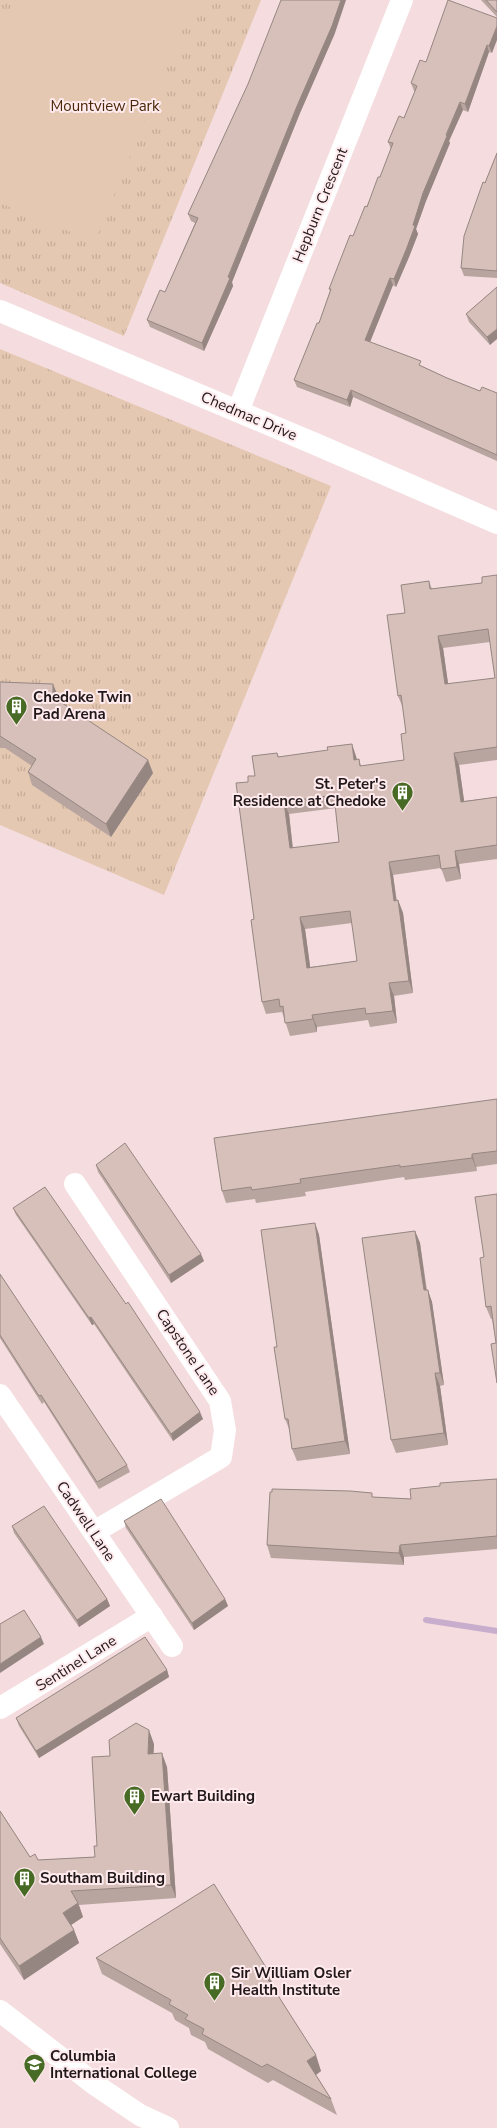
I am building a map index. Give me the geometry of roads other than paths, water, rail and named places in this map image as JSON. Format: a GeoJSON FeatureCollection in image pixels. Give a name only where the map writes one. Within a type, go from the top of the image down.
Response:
{"type":"FeatureCollection","features":[{"type":"Feature","properties":{"kind":"street","name":"Hepburn Crescent"},"geometry":{"type":"LineString","coordinates":[[238,411],[402,0]]}},
{"type":"Feature","properties":{"kind":"street","name":"Chedmac Drive"},"geometry":{"type":"LineString","coordinates":[[0,311],[497,523]]}},
{"type":"Feature","properties":{"kind":"street","name":"Capstone Lane"},"geometry":{"type":"LineString","coordinates":[[76,1184],[220,1401],[225,1430],[221,1457],[94,1532]]}},
{"type":"Feature","properties":{"kind":"street","name":"Cadwell Lane"},"geometry":{"type":"LineString","coordinates":[[0,1395],[172,1646]]}},
{"type":"Feature","properties":{"kind":"street","name":"Sentinel Lane"},"geometry":{"type":"LineString","coordinates":[[0,1708],[152,1616]]}},
{"type":"Feature","properties":{"kind":"street"},"geometry":{"type":"LineString","coordinates":[[0,2011],[97,2086],[140,2115],[168,2128]]}},
{"type":"Feature","properties":{"kind":"waterway"},"geometry":{"type":"LineString","coordinates":[[426,1620],[497,1631]]}},
{"type":"Feature","properties":{"kind":"place","name":"Chedoke Twin Pad Arena"},"geometry":{"type":"Point","coordinates":[17,725]}},
{"type":"Feature","properties":{"kind":"place","name":"St. Peter's Residence at Chedoke"},"geometry":{"type":"Point","coordinates":[402,812]}},
{"type":"Feature","properties":{"kind":"place","name":"Ewart Building"},"geometry":{"type":"Point","coordinates":[135,1815]}},
{"type":"Feature","properties":{"kind":"place","name":"Southam Building"},"geometry":{"type":"Point","coordinates":[24,1897]}},
{"type":"Feature","properties":{"kind":"place","name":"Sir William Osler Health Institute"},"geometry":{"type":"Point","coordinates":[215,2001]}},
{"type":"Feature","properties":{"kind":"place","name":"Columbia International College"},"geometry":{"type":"Point","coordinates":[34,2084]}},
{"type":"Feature","properties":{"kind":"park label","name":"Mountview Park"},"geometry":{"type":"Point","coordinates":[105,106]}}]}
